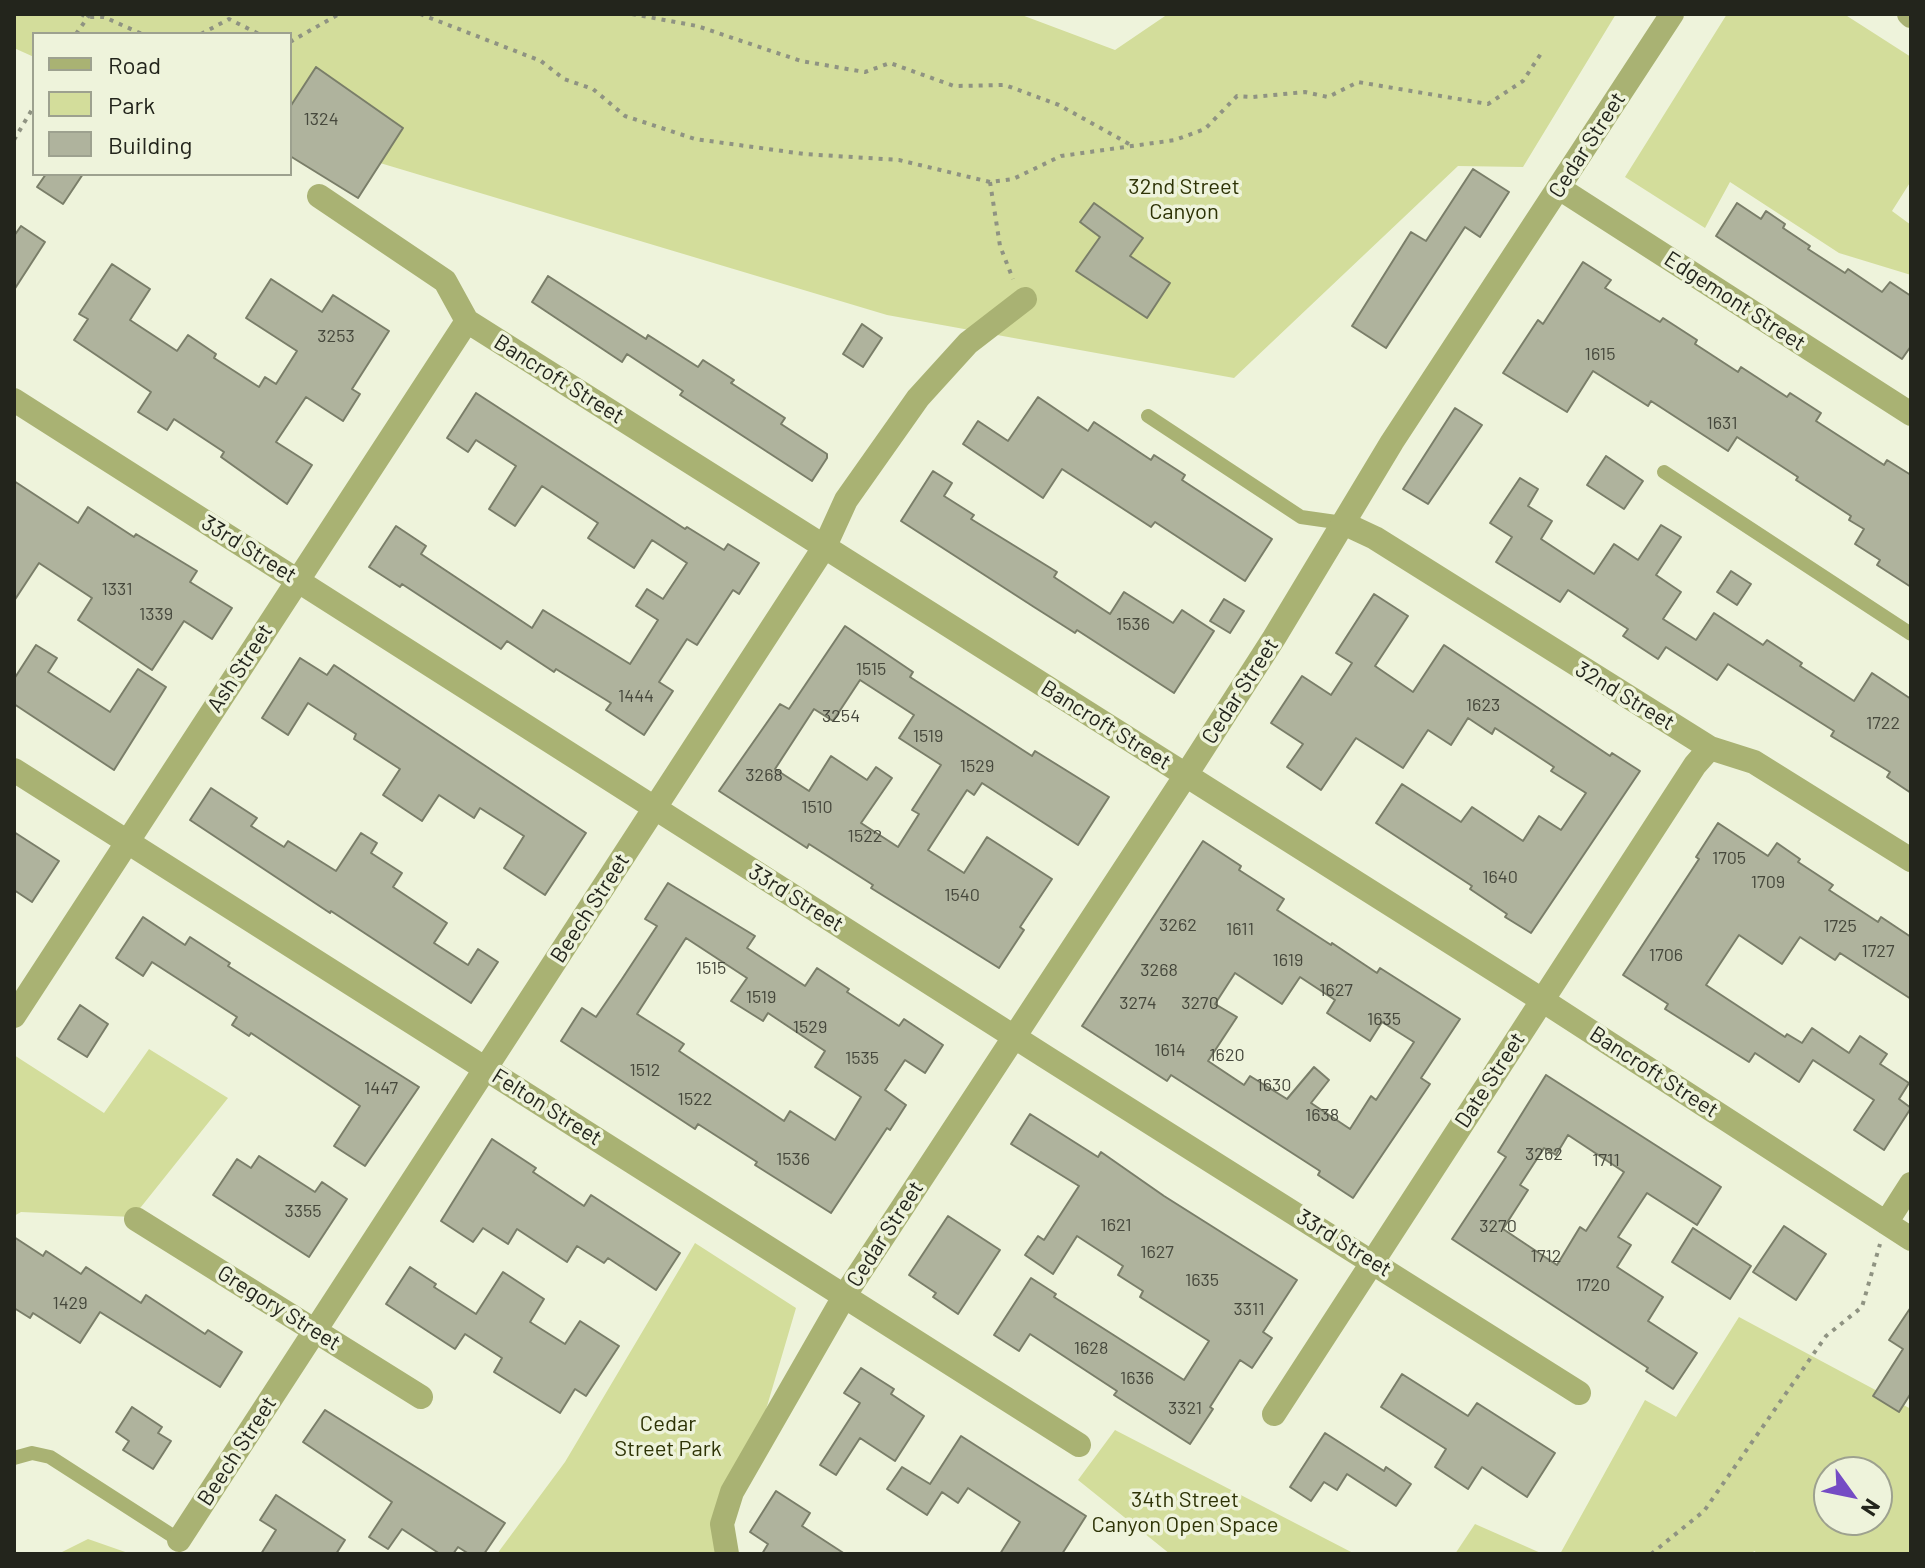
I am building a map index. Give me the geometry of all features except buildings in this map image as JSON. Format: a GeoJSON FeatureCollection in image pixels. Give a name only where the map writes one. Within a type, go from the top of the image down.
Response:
{"type":"FeatureCollection","features":[{"type":"Feature","properties":{"kind":"street","name":"Cedar Street"},"geometry":{"type":"LineString","coordinates":[[727,1554],[722,1524],[732,1492],[845,1295],[1186,775],[1274,638],[1392,442],[1672,14]]}},
{"type":"Feature","properties":{"kind":"street","name":"Edgemont Street"},"geometry":{"type":"LineString","coordinates":[[1559,188],[1911,414]]}},
{"type":"Feature","properties":{"kind":"street","name":"Bancroft Street"},"geometry":{"type":"LineString","coordinates":[[319,196],[445,281],[467,321],[1542,1000],[1911,1239]]}},
{"type":"Feature","properties":{"kind":"street","name":"Beech Street"},"geometry":{"type":"LineString","coordinates":[[179,1540],[825,546],[846,500],[918,398],[968,343],[1025,299]]}},
{"type":"Feature","properties":{"kind":"street","name":"Ash Street"},"geometry":{"type":"LineString","coordinates":[[14,1016],[467,321]]}},
{"type":"Feature","properties":{"kind":"street","name":"33rd Street"},"geometry":{"type":"LineString","coordinates":[[14,400],[1579,1393]]}},
{"type":"Feature","properties":{"kind":"street","name":"32nd Street"},"geometry":{"type":"LineString","coordinates":[[1343,523],[1375,538],[1710,748],[1754,762],[1911,860]]}},
{"type":"Feature","properties":{"kind":"street","name":"Date Street"},"geometry":{"type":"LineString","coordinates":[[1274,1414],[1695,765],[1710,748]]}},
{"type":"Feature","properties":{"kind":"street","name":"Felton Street"},"geometry":{"type":"LineString","coordinates":[[14,770],[1079,1445]]}},
{"type":"Feature","properties":{"kind":"street"},"geometry":{"type":"LineString","coordinates":[[1886,1223],[1911,1184]]}},
{"type":"Feature","properties":{"kind":"street","name":"Gregory Street"},"geometry":{"type":"LineString","coordinates":[[136,1219],[421,1397]]}},
{"type":"Feature","properties":{"kind":"lane"},"geometry":{"type":"LineString","coordinates":[[1148,416],[1301,517],[1343,523]]}},
{"type":"Feature","properties":{"kind":"lane"},"geometry":{"type":"LineString","coordinates":[[1664,472],[1911,634]]}},
{"type":"Feature","properties":{"kind":"lane"},"geometry":{"type":"LineString","coordinates":[[14,1458],[32,1453],[50,1457],[179,1540]]}},
{"type":"Feature","properties":{"kind":"path"},"geometry":{"type":"LineString","coordinates":[[292,41],[339,14]]}},
{"type":"Feature","properties":{"kind":"path"},"geometry":{"type":"LineString","coordinates":[[420,14],[541,61],[564,79],[593,89],[625,116],[695,139],[804,154],[899,160],[990,182],[1013,179],[1061,156],[1175,140],[1205,129],[1237,96],[1305,92],[1328,97],[1358,82],[1488,104],[1523,81],[1542,52]]}},
{"type":"Feature","properties":{"kind":"path"},"geometry":{"type":"LineString","coordinates":[[632,14],[697,26],[801,61],[865,72],[890,63],[954,86],[1005,85],[1059,105],[1133,147]]}},
{"type":"Feature","properties":{"kind":"path"},"geometry":{"type":"LineString","coordinates":[[85,15],[104,17],[138,32]]}},
{"type":"Feature","properties":{"kind":"path"},"geometry":{"type":"LineString","coordinates":[[205,32],[229,19],[255,32]]}},
{"type":"Feature","properties":{"kind":"path"},"geometry":{"type":"LineString","coordinates":[[14,140],[32,109]]}},
{"type":"Feature","properties":{"kind":"path"},"geometry":{"type":"LineString","coordinates":[[990,182],[1000,246],[1013,280],[1025,299]]}},
{"type":"Feature","properties":{"kind":"path"},"geometry":{"type":"LineString","coordinates":[[1651,1554],[1704,1511],[1826,1336],[1862,1307],[1886,1223]]}},
{"type":"Feature","properties":{"kind":"green space","name":"32nd Street Canyon"},"geometry":{"type":"Polygon","coordinates":[[[14,14],[1019,14],[1115,50],[1168,14],[1616,14],[1523,167],[1458,166],[1234,378],[887,315],[292,137],[292,32],[32,32],[32,56],[14,48],[14,14]]]}},
{"type":"Feature","properties":{"kind":"green space"},"geometry":{"type":"Polygon","coordinates":[[[1727,14],[1844,14],[1911,57],[1911,181],[1892,211],[1911,225],[1911,275],[1839,253],[1730,182],[1705,228],[1625,177],[1727,14]]]}},
{"type":"Feature","properties":{"kind":"green space"},"geometry":{"type":"Polygon","coordinates":[[[149,1049],[228,1098],[133,1217],[21,1212],[14,1216],[14,1055],[104,1113],[149,1049]]]}},
{"type":"Feature","properties":{"kind":"green space","name":"Cedar Street Park"},"geometry":{"type":"Polygon","coordinates":[[[695,1243],[796,1308],[765,1413],[720,1502],[727,1554],[497,1554],[565,1462],[695,1243]]]}},
{"type":"Feature","properties":{"kind":"green space"},"geometry":{"type":"Polygon","coordinates":[[[1739,1317],[1911,1409],[1911,1554],[1759,1554],[1754,1551],[1752,1554],[1560,1554],[1645,1400],[1676,1417],[1739,1317]]]}},
{"type":"Feature","properties":{"kind":"green space","name":"34th Street Canyon Open Space"},"geometry":{"type":"Polygon","coordinates":[[[1115,1430],[1355,1554],[1170,1554],[1078,1480],[1115,1430]]]}},
{"type":"Feature","properties":{"kind":"green space"},"geometry":{"type":"Polygon","coordinates":[[[1475,1524],[1543,1554],[1455,1554],[1475,1524]]]}},
{"type":"Feature","properties":{"kind":"green space"},"geometry":{"type":"Polygon","coordinates":[[[88,1539],[131,1554],[58,1554],[88,1539]]]}}]}
